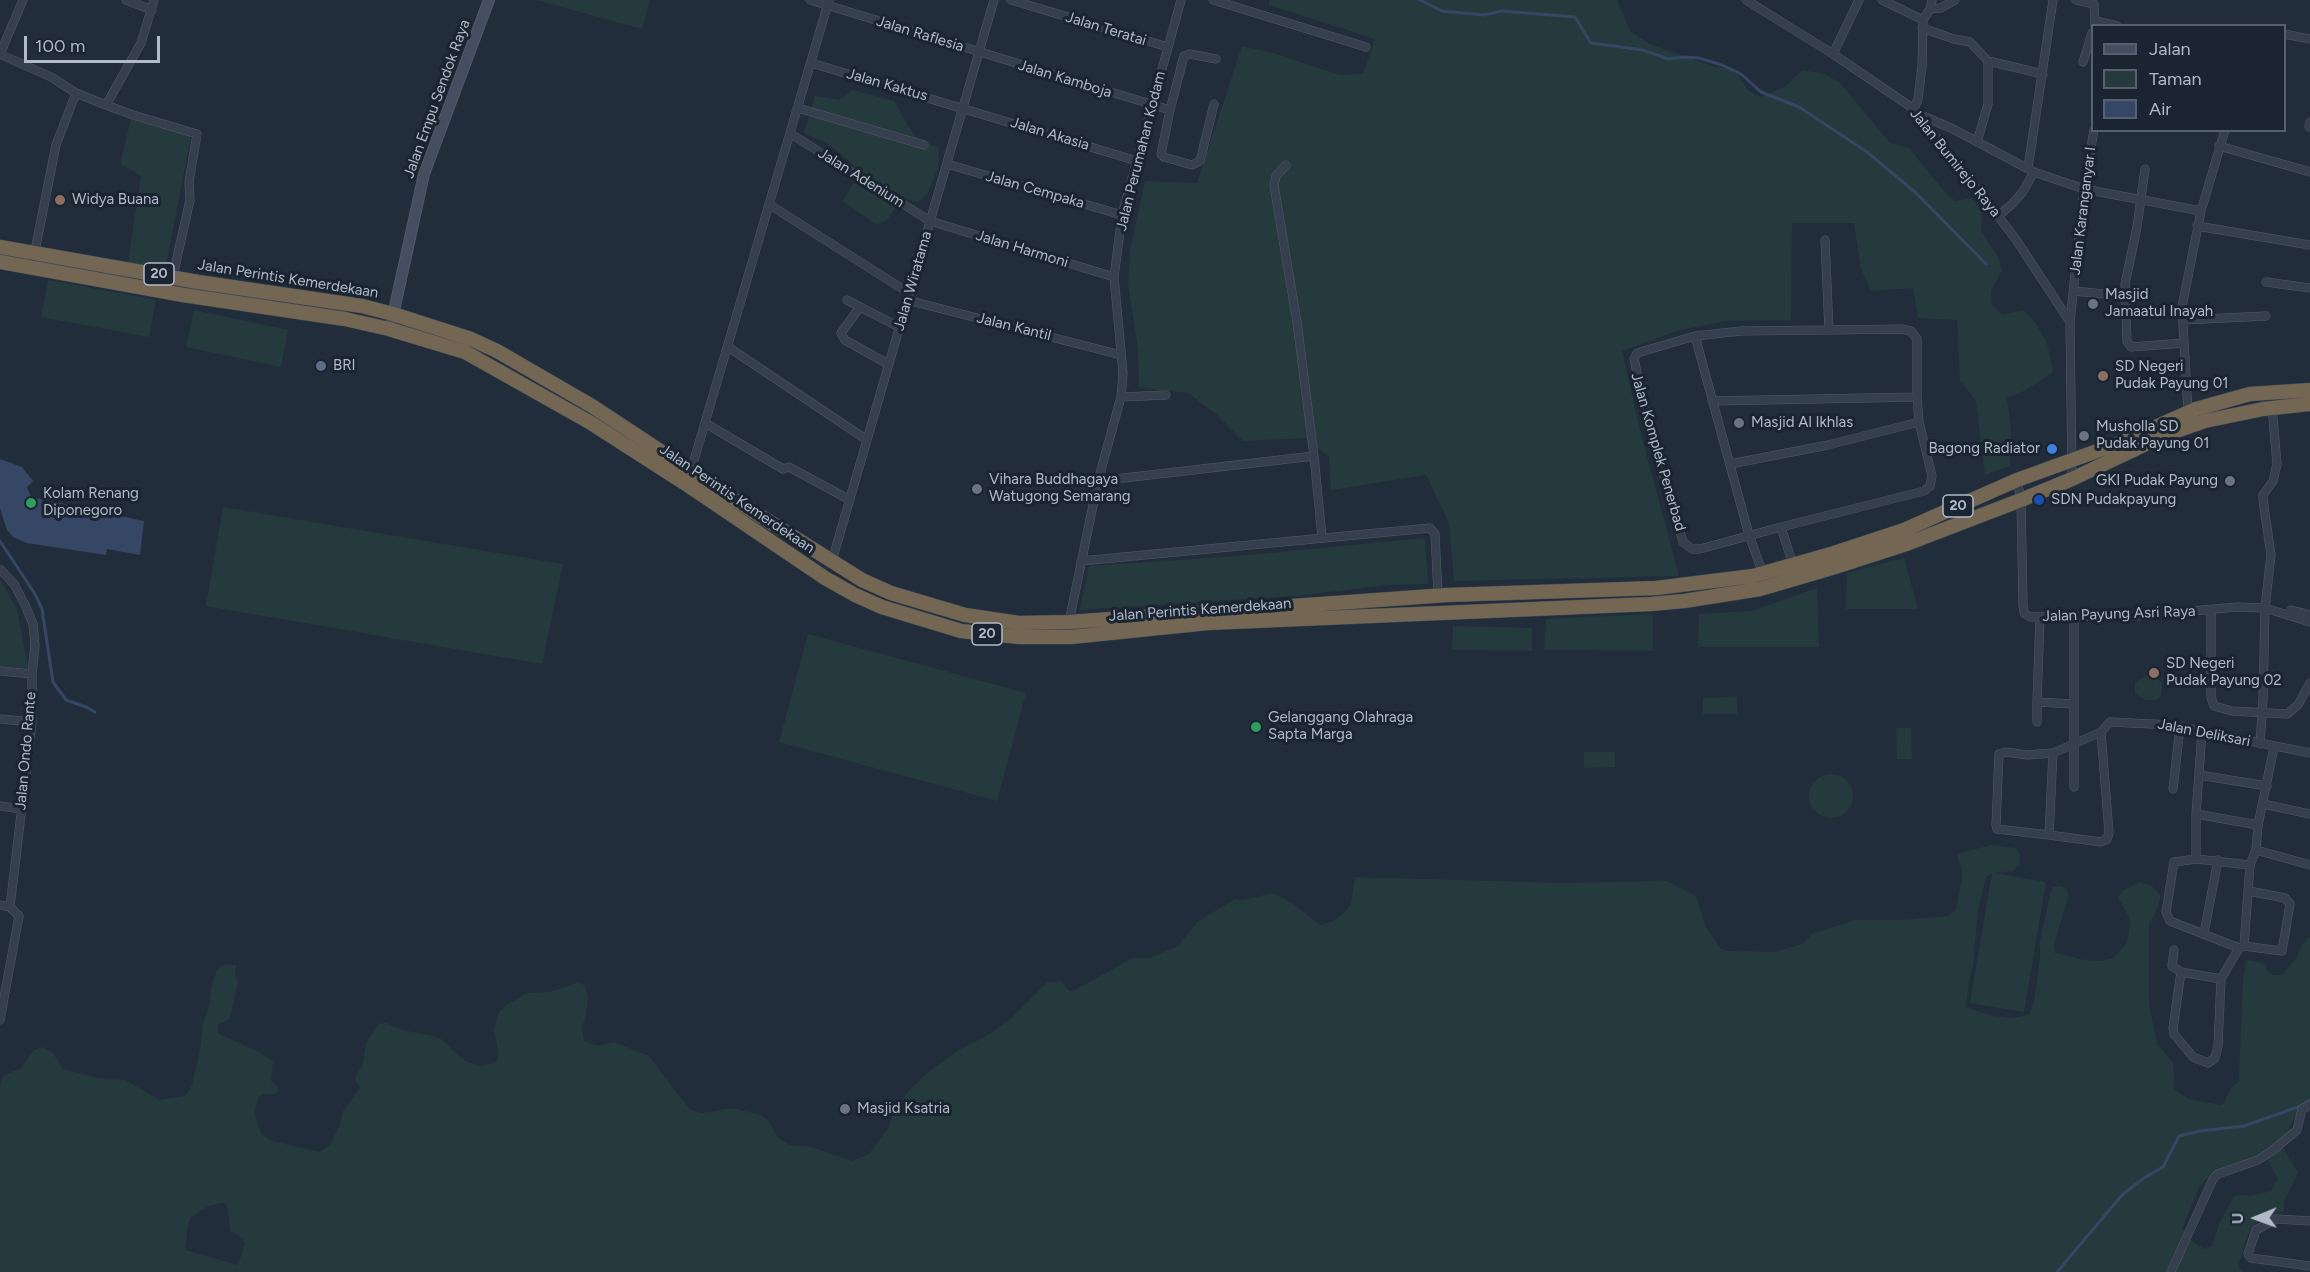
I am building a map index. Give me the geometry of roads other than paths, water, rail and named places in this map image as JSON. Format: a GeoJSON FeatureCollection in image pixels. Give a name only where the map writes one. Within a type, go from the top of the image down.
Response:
{"type":"FeatureCollection","features":[{"type":"Feature","properties":{"kind":"highway","name":"Jalan Perintis Kemerdekaan"},"geometry":{"type":"LineString","coordinates":[[0,248],[33,260],[183,295],[314,313],[389,329],[465,352],[689,478],[862,580],[891,593],[965,615],[1019,623],[1069,622],[1168,614],[1227,617],[1684,601],[1760,589],[1909,543],[2072,479],[2165,435],[2194,425],[2272,407],[2310,404]]}},
{"type":"Feature","properties":{"kind":"highway","name":"Jalan Perintis Kemerdekaan"},"geometry":{"type":"LineString","coordinates":[[0,262],[33,260],[173,276],[362,306],[471,339],[497,351],[592,406],[817,573],[855,595],[882,607],[961,631],[1019,638],[1063,637],[1438,595],[1656,588],[1763,574],[1904,530],[2017,480],[2072,462],[2188,412],[2250,394],[2310,390]]}},
{"type":"Feature","properties":{"kind":"highway"},"geometry":{"type":"LineString","coordinates":[[1793,565],[1797,579]]}},
{"type":"Feature","properties":{"kind":"main road","name":"Jalan Empu Sendok Raya"},"geometry":{"type":"LineString","coordinates":[[393,314],[424,174],[489,0]]}},
{"type":"Feature","properties":{"kind":"main road","name":"Jalan Perintis Kemerdekaan"},"geometry":{"type":"LineString","coordinates":[[389,329],[393,314]]}},
{"type":"Feature","properties":{"kind":"street"},"geometry":{"type":"LineString","coordinates":[[23,0],[0,54],[51,77],[76,93],[133,116],[197,135],[189,182],[190,200],[173,276]]}},
{"type":"Feature","properties":{"kind":"street"},"geometry":{"type":"LineString","coordinates":[[126,0],[152,10]]}},
{"type":"Feature","properties":{"kind":"street"},"geometry":{"type":"LineString","coordinates":[[106,105],[141,43],[154,0]]}},
{"type":"Feature","properties":{"kind":"street"},"geometry":{"type":"LineString","coordinates":[[689,478],[828,3],[810,0]]}},
{"type":"Feature","properties":{"kind":"street","name":"Jalan Wiratama"},"geometry":{"type":"LineString","coordinates":[[832,561],[994,0]]}},
{"type":"Feature","properties":{"kind":"street","name":"Jalan Teratai"},"geometry":{"type":"LineString","coordinates":[[1011,0],[1168,47]]}},
{"type":"Feature","properties":{"kind":"street","name":"Jalan Perumahan Kodam"},"geometry":{"type":"LineString","coordinates":[[1069,622],[1098,481],[1121,397],[1121,355],[1114,277],[1122,215],[1181,0]]}},
{"type":"Feature","properties":{"kind":"street"},"geometry":{"type":"LineString","coordinates":[[1213,0],[1366,47]]}},
{"type":"Feature","properties":{"kind":"street","name":"Jalan Bumirejo Raya"},"geometry":{"type":"LineString","coordinates":[[1746,0],[1833,54],[1915,111],[2015,238],[2070,322]]}},
{"type":"Feature","properties":{"kind":"street"},"geometry":{"type":"LineString","coordinates":[[1833,54],[1859,0]]}},
{"type":"Feature","properties":{"kind":"street"},"geometry":{"type":"LineString","coordinates":[[1882,0],[1954,39],[1970,42],[1988,61],[2043,74]]}},
{"type":"Feature","properties":{"kind":"street"},"geometry":{"type":"LineString","coordinates":[[1932,0],[1923,24],[1922,68],[1915,111],[2031,170],[2084,189],[2141,202],[2201,211]]}},
{"type":"Feature","properties":{"kind":"street"},"geometry":{"type":"LineString","coordinates":[[1930,9],[1941,8],[1955,0]]}},
{"type":"Feature","properties":{"kind":"street"},"geometry":{"type":"LineString","coordinates":[[1998,216],[2022,193],[2031,170],[2034,120],[2053,0]]}},
{"type":"Feature","properties":{"kind":"street"},"geometry":{"type":"LineString","coordinates":[[2078,0],[2094,4],[2096,23]]}},
{"type":"Feature","properties":{"kind":"street","name":"Jalan Raflesia"},"geometry":{"type":"LineString","coordinates":[[828,3],[979,53]]}},
{"type":"Feature","properties":{"kind":"street"},"geometry":{"type":"LineString","coordinates":[[2286,33],[2310,39]]}},
{"type":"Feature","properties":{"kind":"street"},"geometry":{"type":"LineString","coordinates":[[2084,62],[2091,37]]}},
{"type":"Feature","properties":{"kind":"street","name":"Jalan Kamboja"},"geometry":{"type":"LineString","coordinates":[[979,53],[1170,110]]}},
{"type":"Feature","properties":{"kind":"street"},"geometry":{"type":"LineString","coordinates":[[1214,104],[1200,161],[1192,165],[1164,157],[1161,154],[1184,56],[1190,54],[1216,59]]}},
{"type":"Feature","properties":{"kind":"street"},"geometry":{"type":"LineString","coordinates":[[1977,142],[1988,104],[1988,61]]}},
{"type":"Feature","properties":{"kind":"street","name":"Jalan Kaktus"},"geometry":{"type":"LineString","coordinates":[[811,63],[963,108]]}},
{"type":"Feature","properties":{"kind":"street"},"geometry":{"type":"LineString","coordinates":[[33,260],[56,145],[76,93]]}},
{"type":"Feature","properties":{"kind":"street"},"geometry":{"type":"LineString","coordinates":[[798,108],[924,145]]}},
{"type":"Feature","properties":{"kind":"street","name":"Jalan Akasia"},"geometry":{"type":"LineString","coordinates":[[963,108],[1137,161]]}},
{"type":"Feature","properties":{"kind":"street","name":"Jalan Karanganyar I"},"geometry":{"type":"LineString","coordinates":[[2072,462],[2070,322],[2084,189],[2094,132]]}},
{"type":"Feature","properties":{"kind":"street"},"geometry":{"type":"LineString","coordinates":[[2188,412],[2182,307],[2197,226],[2224,132]]}},
{"type":"Feature","properties":{"kind":"street","name":"Jalan Adenium"},"geometry":{"type":"LineString","coordinates":[[791,134],[930,221]]}},
{"type":"Feature","properties":{"kind":"street"},"geometry":{"type":"LineString","coordinates":[[2219,146],[2310,172]]}},
{"type":"Feature","properties":{"kind":"street","name":"Jalan Cempaka"},"geometry":{"type":"LineString","coordinates":[[947,164],[1122,215]]}},
{"type":"Feature","properties":{"kind":"street"},"geometry":{"type":"LineString","coordinates":[[1286,165],[1276,176],[1274,185],[1300,343],[1322,537]]}},
{"type":"Feature","properties":{"kind":"street"},"geometry":{"type":"LineString","coordinates":[[2145,169],[2125,284],[2127,341],[2131,347],[2184,343]]}},
{"type":"Feature","properties":{"kind":"street","name":"Jalan Kantil"},"geometry":{"type":"LineString","coordinates":[[770,205],[908,296],[1121,355]]}},
{"type":"Feature","properties":{"kind":"street","name":"Jalan Harmoni"},"geometry":{"type":"LineString","coordinates":[[930,221],[1114,277]]}},
{"type":"Feature","properties":{"kind":"street"},"geometry":{"type":"LineString","coordinates":[[2197,226],[2310,245]]}},
{"type":"Feature","properties":{"kind":"street"},"geometry":{"type":"LineString","coordinates":[[1825,240],[1829,330]]}},
{"type":"Feature","properties":{"kind":"street"},"geometry":{"type":"LineString","coordinates":[[2266,282],[2310,288]]}},
{"type":"Feature","properties":{"kind":"street","name":"Jalan Karanganyar I"},"geometry":{"type":"LineString","coordinates":[[2074,291],[2124,296]]}},
{"type":"Feature","properties":{"kind":"street"},"geometry":{"type":"LineString","coordinates":[[847,300],[899,327]]}},
{"type":"Feature","properties":{"kind":"street"},"geometry":{"type":"LineString","coordinates":[[860,307],[841,336],[888,364]]}},
{"type":"Feature","properties":{"kind":"street"},"geometry":{"type":"LineString","coordinates":[[2183,320],[2266,316]]}},
{"type":"Feature","properties":{"kind":"street","name":"Jalan Komplek Penerbad"},"geometry":{"type":"LineString","coordinates":[[1902,328],[1911,331],[1917,339],[1919,422],[1932,476],[1930,486],[1924,491],[1700,549],[1687,546],[1683,542],[1647,419],[1634,359],[1637,353],[1695,336],[1741,331],[1902,328]]}},
{"type":"Feature","properties":{"kind":"street"},"geometry":{"type":"LineString","coordinates":[[1695,336],[1749,535],[1763,574]]}},
{"type":"Feature","properties":{"kind":"street"},"geometry":{"type":"LineString","coordinates":[[728,347],[867,440]]}},
{"type":"Feature","properties":{"kind":"street"},"geometry":{"type":"LineString","coordinates":[[1121,397],[1166,395]]}},
{"type":"Feature","properties":{"kind":"street"},"geometry":{"type":"LineString","coordinates":[[1712,401],[1917,397]]}},
{"type":"Feature","properties":{"kind":"street"},"geometry":{"type":"LineString","coordinates":[[2260,744],[2269,609],[2267,572],[2270,546],[2263,495],[2273,481],[2277,464],[2272,407]]}},
{"type":"Feature","properties":{"kind":"street"},"geometry":{"type":"LineString","coordinates":[[1730,464],[1828,445],[1919,422]]}},
{"type":"Feature","properties":{"kind":"street"},"geometry":{"type":"LineString","coordinates":[[705,423],[783,469],[789,467],[850,500]]}},
{"type":"Feature","properties":{"kind":"street"},"geometry":{"type":"LineString","coordinates":[[1098,481],[1314,456]]}},
{"type":"Feature","properties":{"kind":"street"},"geometry":{"type":"LineString","coordinates":[[2072,462],[2072,479]]}},
{"type":"Feature","properties":{"kind":"street","name":"Jalan Payung Asri Raya"},"geometry":{"type":"LineString","coordinates":[[2017,480],[2021,500],[2024,613],[2040,618],[2074,618],[2137,616],[2237,607],[2269,609],[2310,622]]}},
{"type":"Feature","properties":{"kind":"street"},"geometry":{"type":"LineString","coordinates":[[1781,527],[1793,565]]}},
{"type":"Feature","properties":{"kind":"street"},"geometry":{"type":"LineString","coordinates":[[1081,561],[1430,528],[1435,534],[1438,595]]}},
{"type":"Feature","properties":{"kind":"street","name":"Jalan Ondo Rante"},"geometry":{"type":"LineString","coordinates":[[0,569],[14,584],[33,624],[35,645],[32,674],[32,722],[10,907],[19,916],[0,1020]]}},
{"type":"Feature","properties":{"kind":"street"},"geometry":{"type":"LineString","coordinates":[[2269,609],[2281,607],[2310,615]]}},
{"type":"Feature","properties":{"kind":"street"},"geometry":{"type":"LineString","coordinates":[[2211,610],[2211,697],[2214,706],[2232,711],[2287,714],[2294,710],[2310,683]]}},
{"type":"Feature","properties":{"kind":"street"},"geometry":{"type":"LineString","coordinates":[[2037,722],[2040,618]]}},
{"type":"Feature","properties":{"kind":"street"},"geometry":{"type":"LineString","coordinates":[[2074,618],[2074,787]]}},
{"type":"Feature","properties":{"kind":"street"},"geometry":{"type":"LineString","coordinates":[[0,671],[32,674]]}},
{"type":"Feature","properties":{"kind":"street"},"geometry":{"type":"LineString","coordinates":[[2037,702],[2074,704]]}},
{"type":"Feature","properties":{"kind":"street"},"geometry":{"type":"LineString","coordinates":[[0,719],[32,722]]}},
{"type":"Feature","properties":{"kind":"street","name":"Jalan Deliksari"},"geometry":{"type":"LineString","coordinates":[[2101,732],[2110,722],[2155,723],[2310,753]]}},
{"type":"Feature","properties":{"kind":"street"},"geometry":{"type":"LineString","coordinates":[[2172,789],[2180,728]]}},
{"type":"Feature","properties":{"kind":"street"},"geometry":{"type":"LineString","coordinates":[[2101,732],[2109,832],[2107,839],[2101,842],[1998,829],[1996,825],[1999,754],[2006,752],[2027,755],[2053,753],[2073,745],[2101,732]]}},
{"type":"Feature","properties":{"kind":"street"},"geometry":{"type":"LineString","coordinates":[[2196,859],[2196,814],[2202,732]]}},
{"type":"Feature","properties":{"kind":"street"},"geometry":{"type":"LineString","coordinates":[[2181,972],[2174,1034],[2193,1057],[2208,1063],[2215,1058],[2218,1046],[2222,979],[2241,947],[2249,891],[2250,865],[2256,849],[2258,825],[2274,747]]}},
{"type":"Feature","properties":{"kind":"street"},"geometry":{"type":"LineString","coordinates":[[2049,835],[2053,753]]}},
{"type":"Feature","properties":{"kind":"street"},"geometry":{"type":"LineString","coordinates":[[2199,775],[2267,786]]}},
{"type":"Feature","properties":{"kind":"street"},"geometry":{"type":"LineString","coordinates":[[2263,804],[2310,814]]}},
{"type":"Feature","properties":{"kind":"street"},"geometry":{"type":"LineString","coordinates":[[0,806],[22,809]]}},
{"type":"Feature","properties":{"kind":"street"},"geometry":{"type":"LineString","coordinates":[[2196,814],[2258,825]]}},
{"type":"Feature","properties":{"kind":"street"},"geometry":{"type":"LineString","coordinates":[[2256,849],[2310,865]]}},
{"type":"Feature","properties":{"kind":"street"},"geometry":{"type":"LineString","coordinates":[[2249,891],[2288,900],[2282,951],[2241,947],[2170,921],[2167,917],[2174,862],[2196,859],[2250,865]]}},
{"type":"Feature","properties":{"kind":"street"},"geometry":{"type":"LineString","coordinates":[[2204,933],[2218,860]]}},
{"type":"Feature","properties":{"kind":"street"},"geometry":{"type":"LineString","coordinates":[[0,905],[10,907]]}},
{"type":"Feature","properties":{"kind":"street"},"geometry":{"type":"LineString","coordinates":[[2174,950],[2172,966],[2181,972],[2222,979]]}},
{"type":"Feature","properties":{"kind":"street"},"geometry":{"type":"LineString","coordinates":[[2171,1272],[2213,1179],[2218,1174],[2258,1160],[2280,1146],[2297,1130],[2302,1109],[2310,1105]]}},
{"type":"Feature","properties":{"kind":"street"},"geometry":{"type":"LineString","coordinates":[[2310,1221],[2276,1219],[2256,1230],[2248,1254],[2251,1258],[2310,1266]]}},
{"type":"Feature","properties":{"kind":"water","name":"Kolam Renang Diponegoro"},"geometry":{"type":"Polygon","coordinates":[[[0,459],[22,467],[33,481],[27,487],[31,497],[144,521],[140,555],[107,549],[106,555],[27,543],[13,537],[7,530],[0,508],[0,459]]]}},
{"type":"Feature","properties":{"kind":"waterway"},"geometry":{"type":"LineString","coordinates":[[1420,0],[1442,11],[1484,15],[1502,11],[1575,17],[1591,43],[1643,50],[1668,59],[1699,58],[1722,65],[1741,74],[1761,92],[1799,107],[1867,152],[1916,193],[1986,264]]}},
{"type":"Feature","properties":{"kind":"waterway"},"geometry":{"type":"LineString","coordinates":[[0,541],[35,594],[42,609],[53,682],[66,700],[95,712]]}},
{"type":"Feature","properties":{"kind":"waterway"},"geometry":{"type":"LineString","coordinates":[[2057,1272],[2123,1194],[2163,1167],[2179,1136],[2244,1126],[2298,1107],[2310,1100]]}},
{"type":"Feature","properties":{"kind":"place","name":"Widya Buana"},"geometry":{"type":"Point","coordinates":[60,200]}},
{"type":"Feature","properties":{"kind":"place","name":"Masjid Jamaatul Inayah"},"geometry":{"type":"Point","coordinates":[2093,304]}},
{"type":"Feature","properties":{"kind":"place","name":"BRI"},"geometry":{"type":"Point","coordinates":[321,366]}},
{"type":"Feature","properties":{"kind":"place","name":"SD Negeri Pudak Payung 01"},"geometry":{"type":"Point","coordinates":[2103,376]}},
{"type":"Feature","properties":{"kind":"place","name":"Masjid Al Ikhlas"},"geometry":{"type":"Point","coordinates":[1739,423]}},
{"type":"Feature","properties":{"kind":"place","name":"Musholla SD Pudak Payung 01"},"geometry":{"type":"Point","coordinates":[2084,436]}},
{"type":"Feature","properties":{"kind":"place","name":"Bagong Radiator"},"geometry":{"type":"Point","coordinates":[2052,449]}},
{"type":"Feature","properties":{"kind":"place","name":"GKI Pudak Payung"},"geometry":{"type":"Point","coordinates":[2230,481]}},
{"type":"Feature","properties":{"kind":"place","name":"Vihara Buddhagaya Watugong Semarang"},"geometry":{"type":"Point","coordinates":[977,489]}},
{"type":"Feature","properties":{"kind":"place","name":"SDN Pudakpayung"},"geometry":{"type":"Point","coordinates":[2039,500]}},
{"type":"Feature","properties":{"kind":"place","name":"Kolam Renang Diponegoro"},"geometry":{"type":"Point","coordinates":[31,503]}},
{"type":"Feature","properties":{"kind":"place","name":"SD Negeri Pudak Payung 02"},"geometry":{"type":"Point","coordinates":[2154,673]}},
{"type":"Feature","properties":{"kind":"place","name":"Gelanggang Olahraga Sapta Marga"},"geometry":{"type":"Point","coordinates":[1256,727]}},
{"type":"Feature","properties":{"kind":"place","name":"Masjid Ksatria"},"geometry":{"type":"Point","coordinates":[845,1109]}}]}
